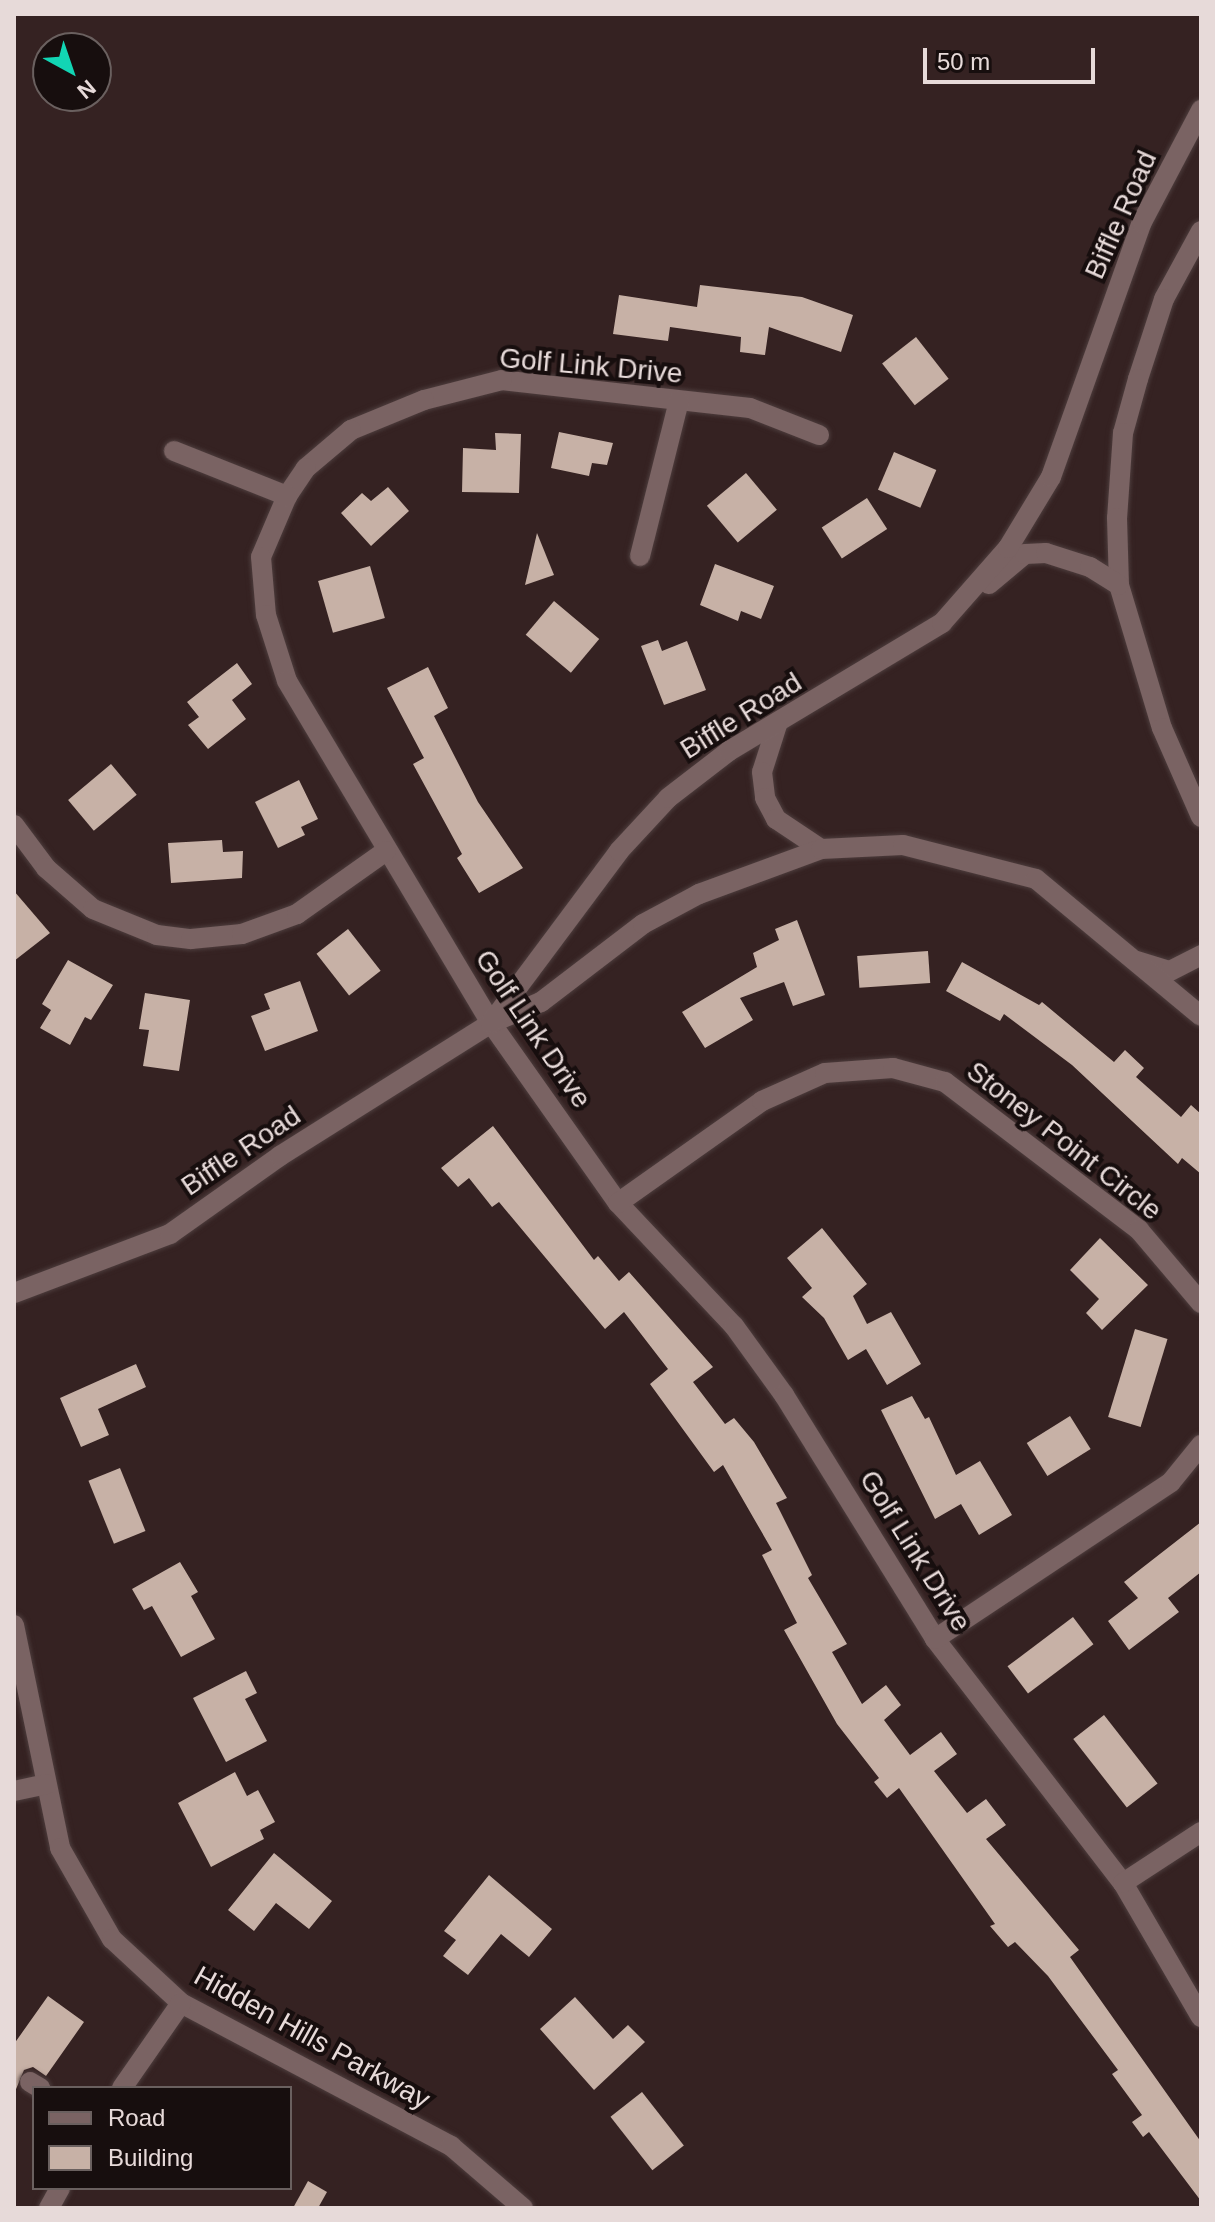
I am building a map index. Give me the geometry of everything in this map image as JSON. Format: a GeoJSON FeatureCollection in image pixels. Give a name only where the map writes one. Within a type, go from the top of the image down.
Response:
{"type":"FeatureCollection","features":[{"type":"Feature","properties":{"kind":"street","name":"Biffle Road"},"geometry":{"type":"LineString","coordinates":[[14,1293],[170,1234],[280,1156],[491,1023],[619,851],[668,798],[729,751],[777,725],[942,623],[1008,548],[1051,477],[1142,222],[1201,110]]}},
{"type":"Feature","properties":{"kind":"street"},"geometry":{"type":"LineString","coordinates":[[1201,231],[1164,299],[1138,379],[1118,472],[1119,585],[1162,728],[1201,817]]}},
{"type":"Feature","properties":{"kind":"street","name":"Golf Link Drive"},"geometry":{"type":"LineString","coordinates":[[819,435],[750,408],[502,380],[424,400],[351,430],[306,468],[287,496],[261,557],[266,615],[287,681],[491,1023],[618,1203],[734,1326],[776,1383],[935,1639],[1123,1883],[1201,2017]]}},
{"type":"Feature","properties":{"kind":"street"},"geometry":{"type":"LineString","coordinates":[[640,556],[679,401]]}},
{"type":"Feature","properties":{"kind":"street"},"geometry":{"type":"LineString","coordinates":[[174,451],[287,496]]}},
{"type":"Feature","properties":{"kind":"street"},"geometry":{"type":"LineString","coordinates":[[942,623],[1025,554],[1061,557],[1119,585]]}},
{"type":"Feature","properties":{"kind":"street"},"geometry":{"type":"LineString","coordinates":[[777,725],[762,772],[765,798],[776,819],[821,849]]}},
{"type":"Feature","properties":{"kind":"street"},"geometry":{"type":"LineString","coordinates":[[14,825],[46,868],[93,909],[157,935],[191,939],[242,934],[297,914],[386,851]]}},
{"type":"Feature","properties":{"kind":"street"},"geometry":{"type":"LineString","coordinates":[[491,1023],[541,1002],[643,924],[699,894],[821,849],[903,845],[1036,879],[1126,958],[1201,1016]]}},
{"type":"Feature","properties":{"kind":"street"},"geometry":{"type":"LineString","coordinates":[[1126,958],[1170,971],[1201,955]]}},
{"type":"Feature","properties":{"kind":"street","name":"Stoney Point Circle"},"geometry":{"type":"LineString","coordinates":[[618,1203],[762,1101],[825,1073],[893,1068],[945,1082],[1091,1193],[1139,1230],[1201,1303]]}},
{"type":"Feature","properties":{"kind":"street"},"geometry":{"type":"LineString","coordinates":[[935,1639],[1171,1482],[1201,1445]]}},
{"type":"Feature","properties":{"kind":"street","name":"Hidden Hills Parkway"},"geometry":{"type":"LineString","coordinates":[[14,1625],[60,1848],[82,1893],[112,1939],[181,2003],[451,2146],[523,2208]]}},
{"type":"Feature","properties":{"kind":"street"},"geometry":{"type":"LineString","coordinates":[[14,1791],[46,1784]]}},
{"type":"Feature","properties":{"kind":"street"},"geometry":{"type":"LineString","coordinates":[[1123,1883],[1201,1832]]}},
{"type":"Feature","properties":{"kind":"street"},"geometry":{"type":"LineString","coordinates":[[123,2086],[181,2003]]}},
{"type":"Feature","properties":{"kind":"street"},"geometry":{"type":"LineString","coordinates":[[49,2208],[59,2190]]}},
{"type":"Feature","properties":{"kind":"building"},"geometry":{"type":"Polygon","coordinates":[[[700,285],[802,297],[853,315],[841,352],[769,327],[765,355],[740,352],[741,337],[670,327],[668,341],[613,334],[619,295],[697,307],[700,285]]]}},
{"type":"Feature","properties":{"kind":"building"},"geometry":{"type":"Polygon","coordinates":[[[916,337],[949,379],[915,405],[882,363],[916,337]]]}},
{"type":"Feature","properties":{"kind":"building"},"geometry":{"type":"Polygon","coordinates":[[[559,432],[613,443],[607,465],[592,463],[589,476],[551,468],[559,432]]]}},
{"type":"Feature","properties":{"kind":"building"},"geometry":{"type":"Polygon","coordinates":[[[495,433],[521,434],[519,493],[462,492],[463,448],[496,450],[495,433]]]}},
{"type":"Feature","properties":{"kind":"building"},"geometry":{"type":"Polygon","coordinates":[[[894,452],[936,470],[920,508],[878,490],[894,452]]]}},
{"type":"Feature","properties":{"kind":"building"},"geometry":{"type":"Polygon","coordinates":[[[746,473],[777,510],[738,543],[707,506],[746,473]]]}},
{"type":"Feature","properties":{"kind":"building"},"geometry":{"type":"Polygon","coordinates":[[[388,487],[409,511],[371,546],[341,513],[362,493],[371,501],[388,487]]]}},
{"type":"Feature","properties":{"kind":"building"},"geometry":{"type":"Polygon","coordinates":[[[867,498],[887,529],[842,558],[822,527],[867,498]]]}},
{"type":"Feature","properties":{"kind":"building"},"geometry":{"type":"Polygon","coordinates":[[[537,533],[554,575],[525,585],[537,533]]]}},
{"type":"Feature","properties":{"kind":"building"},"geometry":{"type":"Polygon","coordinates":[[[715,564],[774,586],[761,619],[741,611],[738,621],[700,605],[715,564]]]}},
{"type":"Feature","properties":{"kind":"building"},"geometry":{"type":"Polygon","coordinates":[[[370,566],[385,618],[333,633],[318,581],[370,566]]]}},
{"type":"Feature","properties":{"kind":"building"},"geometry":{"type":"Polygon","coordinates":[[[554,601],[599,639],[571,673],[526,635],[554,601]]]}},
{"type":"Feature","properties":{"kind":"building"},"geometry":{"type":"Polygon","coordinates":[[[658,640],[662,651],[687,641],[706,690],[664,705],[641,646],[658,640]]]}},
{"type":"Feature","properties":{"kind":"building"},"geometry":{"type":"Polygon","coordinates":[[[237,663],[252,684],[232,700],[246,719],[208,749],[188,725],[199,717],[187,702],[237,663]]]}},
{"type":"Feature","properties":{"kind":"building"},"geometry":{"type":"Polygon","coordinates":[[[428,667],[448,708],[434,716],[478,802],[523,868],[479,893],[457,858],[462,854],[413,764],[424,758],[387,688],[428,667]]]}},
{"type":"Feature","properties":{"kind":"building"},"geometry":{"type":"Polygon","coordinates":[[[111,764],[137,795],[94,831],[68,800],[111,764]]]}},
{"type":"Feature","properties":{"kind":"building"},"geometry":{"type":"Polygon","coordinates":[[[299,780],[318,819],[301,827],[305,835],[278,848],[255,802],[299,780]]]}},
{"type":"Feature","properties":{"kind":"building"},"geometry":{"type":"Polygon","coordinates":[[[222,840],[223,852],[243,851],[242,878],[171,883],[168,843],[222,840]]]}},
{"type":"Feature","properties":{"kind":"building"},"geometry":{"type":"Polygon","coordinates":[[[14,891],[50,933],[14,961],[14,891]]]}},
{"type":"Feature","properties":{"kind":"building"},"geometry":{"type":"Polygon","coordinates":[[[797,920],[825,995],[793,1006],[784,982],[740,998],[753,1020],[705,1048],[682,1012],[757,967],[753,953],[779,940],[775,929],[797,920]]]}},
{"type":"Feature","properties":{"kind":"building"},"geometry":{"type":"Polygon","coordinates":[[[348,929],[381,971],[349,995],[316,954],[348,929]]]}},
{"type":"Feature","properties":{"kind":"building"},"geometry":{"type":"Polygon","coordinates":[[[928,951],[930,983],[859,988],[857,956],[928,951]]]}},
{"type":"Feature","properties":{"kind":"building"},"geometry":{"type":"Polygon","coordinates":[[[68,960],[113,985],[91,1020],[85,1017],[70,1045],[40,1028],[51,1010],[42,1004],[68,960]]]}},
{"type":"Feature","properties":{"kind":"building"},"geometry":{"type":"Polygon","coordinates":[[[962,962],[1039,1005],[1042,1002],[1114,1062],[1125,1050],[1144,1068],[1136,1077],[1181,1117],[1191,1105],[1201,1114],[1201,1174],[1182,1158],[1178,1164],[1072,1065],[1004,1014],[1000,1021],[946,991],[962,962]]]}},
{"type":"Feature","properties":{"kind":"building"},"geometry":{"type":"Polygon","coordinates":[[[300,981],[318,1031],[265,1051],[251,1016],[270,1009],[264,994],[300,981]]]}},
{"type":"Feature","properties":{"kind":"building"},"geometry":{"type":"Polygon","coordinates":[[[145,993],[190,1000],[179,1071],[143,1066],[149,1030],[139,1029],[145,993]]]}},
{"type":"Feature","properties":{"kind":"building"},"geometry":{"type":"Polygon","coordinates":[[[493,1126],[594,1260],[598,1256],[619,1281],[629,1272],[713,1367],[693,1382],[725,1424],[734,1418],[754,1442],[787,1498],[776,1503],[812,1575],[808,1578],[847,1644],[832,1652],[862,1704],[886,1685],[901,1705],[884,1720],[910,1755],[941,1732],[957,1754],[934,1771],[967,1813],[986,1799],[1006,1825],[986,1839],[1079,1950],[1070,1957],[1201,2142],[1201,2201],[1149,2132],[1143,2137],[1132,2122],[1142,2115],[1112,2074],[1118,2070],[1048,1976],[1015,1942],[1008,1947],[990,1926],[995,1924],[899,1788],[887,1798],[874,1782],[879,1778],[837,1724],[784,1630],[797,1623],[762,1555],[772,1550],[723,1465],[714,1472],[650,1384],[668,1369],[624,1312],[605,1329],[499,1202],[492,1207],[469,1178],[458,1187],[441,1168],[493,1126]]]}},
{"type":"Feature","properties":{"kind":"building"},"geometry":{"type":"Polygon","coordinates":[[[822,1228],[867,1284],[853,1296],[867,1324],[891,1312],[921,1364],[887,1385],[866,1349],[848,1360],[824,1318],[802,1297],[812,1288],[787,1258],[822,1228]]]}},
{"type":"Feature","properties":{"kind":"building"},"geometry":{"type":"Polygon","coordinates":[[[1100,1238],[1148,1285],[1102,1330],[1086,1313],[1099,1299],[1070,1270],[1100,1238]]]}},
{"type":"Feature","properties":{"kind":"building"},"geometry":{"type":"Polygon","coordinates":[[[1135,1329],[1168,1339],[1141,1427],[1108,1417],[1135,1329]]]}},
{"type":"Feature","properties":{"kind":"building"},"geometry":{"type":"Polygon","coordinates":[[[136,1364],[146,1387],[98,1409],[109,1435],[81,1447],[60,1398],[136,1364]]]}},
{"type":"Feature","properties":{"kind":"building"},"geometry":{"type":"Polygon","coordinates":[[[912,1396],[925,1419],[929,1417],[956,1475],[980,1461],[1012,1515],[979,1535],[961,1504],[935,1519],[881,1410],[912,1396]]]}},
{"type":"Feature","properties":{"kind":"building"},"geometry":{"type":"Polygon","coordinates":[[[1070,1416],[1091,1449],[1047,1476],[1027,1443],[1070,1416]]]}},
{"type":"Feature","properties":{"kind":"building"},"geometry":{"type":"Polygon","coordinates":[[[120,1468],[145,1531],[114,1544],[88,1481],[120,1468]]]}},
{"type":"Feature","properties":{"kind":"building"},"geometry":{"type":"Polygon","coordinates":[[[1201,1522],[1201,1572],[1168,1598],[1179,1612],[1129,1650],[1108,1621],[1138,1598],[1124,1582],[1201,1522]]]}},
{"type":"Feature","properties":{"kind":"building"},"geometry":{"type":"Polygon","coordinates":[[[180,1562],[198,1592],[191,1596],[215,1639],[181,1657],[152,1606],[144,1610],[132,1589],[180,1562]]]}},
{"type":"Feature","properties":{"kind":"building"},"geometry":{"type":"Polygon","coordinates":[[[1073,1617],[1093,1644],[1028,1694],[1008,1666],[1073,1617]]]}},
{"type":"Feature","properties":{"kind":"building"},"geometry":{"type":"Polygon","coordinates":[[[246,1671],[257,1693],[245,1699],[267,1741],[226,1762],[193,1698],[246,1671]]]}},
{"type":"Feature","properties":{"kind":"building"},"geometry":{"type":"Polygon","coordinates":[[[1104,1715],[1158,1784],[1127,1808],[1073,1739],[1104,1715]]]}},
{"type":"Feature","properties":{"kind":"building"},"geometry":{"type":"Polygon","coordinates":[[[235,1772],[247,1796],[258,1790],[275,1822],[260,1830],[264,1839],[211,1867],[178,1803],[235,1772]]]}},
{"type":"Feature","properties":{"kind":"building"},"geometry":{"type":"Polygon","coordinates":[[[274,1853],[332,1901],[309,1929],[276,1903],[254,1931],[228,1910],[274,1853]]]}},
{"type":"Feature","properties":{"kind":"building"},"geometry":{"type":"Polygon","coordinates":[[[489,1875],[552,1929],[529,1957],[501,1934],[468,1975],[443,1956],[456,1940],[444,1931],[489,1875]]]}},
{"type":"Feature","properties":{"kind":"building"},"geometry":{"type":"Polygon","coordinates":[[[48,1996],[84,2022],[46,2076],[33,2067],[24,2070],[14,2094],[14,2044],[48,1996]]]}},
{"type":"Feature","properties":{"kind":"building"},"geometry":{"type":"Polygon","coordinates":[[[575,1997],[613,2039],[628,2025],[645,2042],[594,2090],[540,2029],[575,1997]]]}},
{"type":"Feature","properties":{"kind":"building"},"geometry":{"type":"Polygon","coordinates":[[[642,2092],[684,2146],[652,2170],[610,2117],[642,2092]]]}},
{"type":"Feature","properties":{"kind":"building"},"geometry":{"type":"Polygon","coordinates":[[[308,2181],[327,2192],[318,2208],[293,2208],[308,2181]]]}}]}
